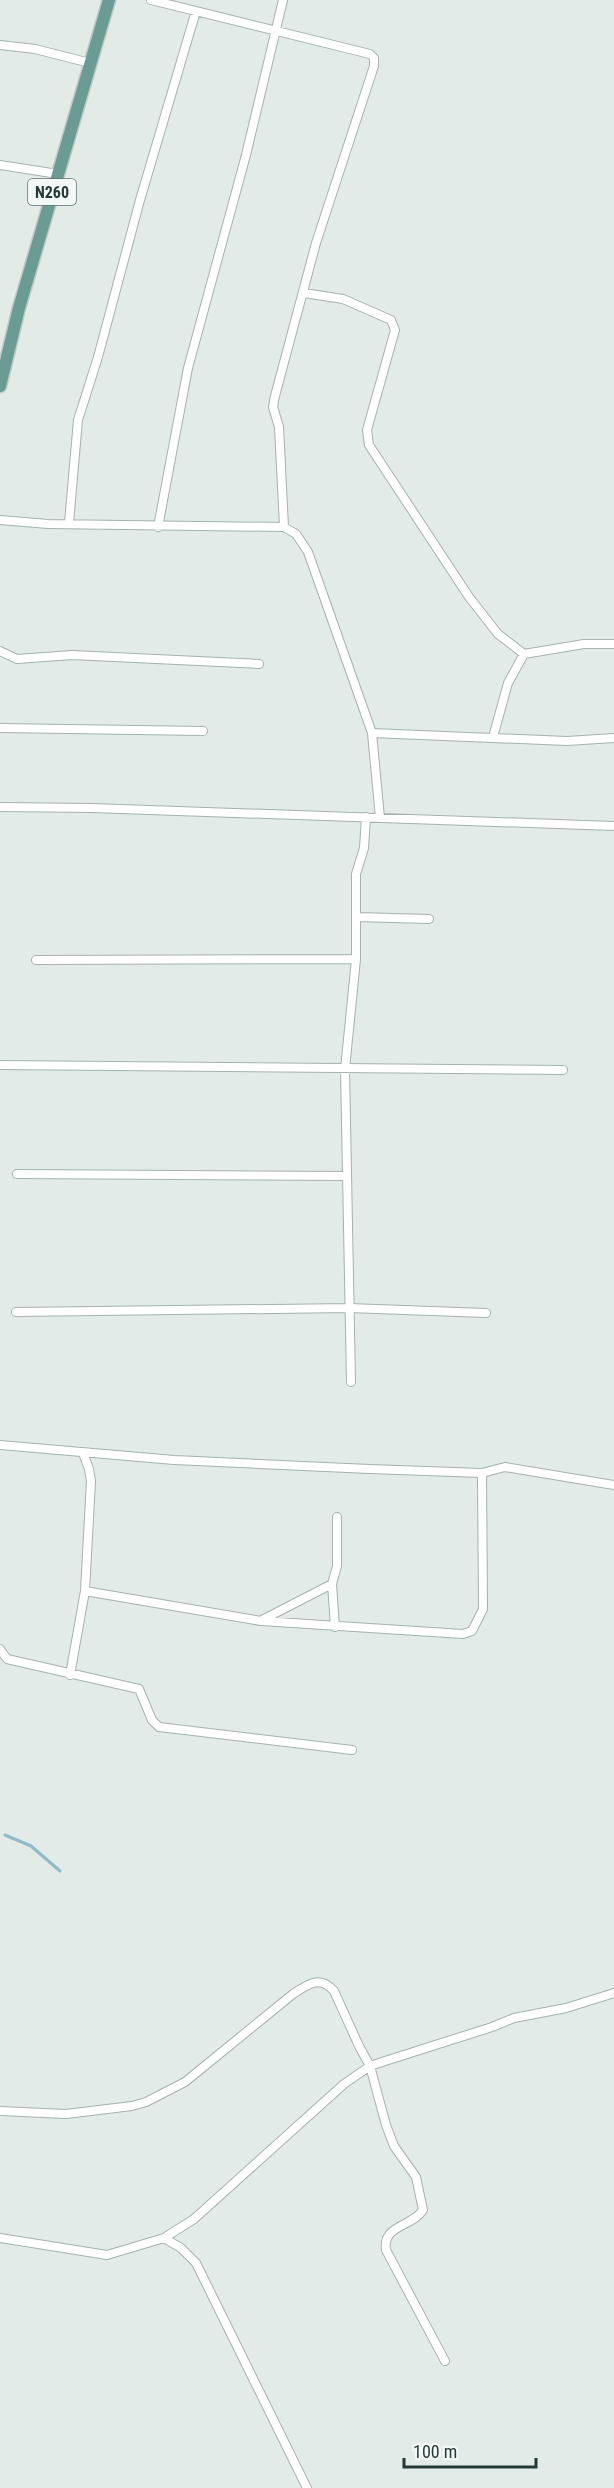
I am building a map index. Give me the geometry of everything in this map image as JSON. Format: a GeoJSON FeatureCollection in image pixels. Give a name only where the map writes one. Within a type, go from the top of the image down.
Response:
{"type":"FeatureCollection","features":[{"type":"Feature","properties":{"kind":"main road","name":"N260"},"geometry":{"type":"LineString","coordinates":[[0,386],[19,308],[109,0]]}},
{"type":"Feature","properties":{"kind":"street"},"geometry":{"type":"LineString","coordinates":[[151,0],[370,54],[374,58],[374,66],[316,243],[273,406],[279,427],[284,527]]}},
{"type":"Feature","properties":{"kind":"street"},"geometry":{"type":"LineString","coordinates":[[158,527],[188,368],[243,166],[283,0]]}},
{"type":"Feature","properties":{"kind":"street"},"geometry":{"type":"LineString","coordinates":[[69,523],[78,420],[196,11]]}},
{"type":"Feature","properties":{"kind":"street"},"geometry":{"type":"LineString","coordinates":[[0,45],[35,49],[90,63]]}},
{"type":"Feature","properties":{"kind":"street"},"geometry":{"type":"LineString","coordinates":[[0,165],[58,174]]}},
{"type":"Feature","properties":{"kind":"street"},"geometry":{"type":"LineString","coordinates":[[304,293],[344,299],[391,320],[394,325],[393,338],[367,429],[369,445],[469,597],[498,634],[524,654],[584,644],[614,644]]}},
{"type":"Feature","properties":{"kind":"street"},"geometry":{"type":"LineString","coordinates":[[0,520],[41,524],[158,527],[284,527],[296,534],[308,552],[372,733],[381,818]]}},
{"type":"Feature","properties":{"kind":"street"},"geometry":{"type":"LineString","coordinates":[[0,651],[17,659],[72,655],[259,664]]}},
{"type":"Feature","properties":{"kind":"street"},"geometry":{"type":"LineString","coordinates":[[493,737],[508,684],[524,654]]}},
{"type":"Feature","properties":{"kind":"street"},"geometry":{"type":"LineString","coordinates":[[0,728],[203,731]]}},
{"type":"Feature","properties":{"kind":"street"},"geometry":{"type":"LineString","coordinates":[[372,733],[567,741],[614,738]]}},
{"type":"Feature","properties":{"kind":"street"},"geometry":{"type":"LineString","coordinates":[[0,807],[92,808],[614,826]]}},
{"type":"Feature","properties":{"kind":"street"},"geometry":{"type":"LineString","coordinates":[[351,1382],[345,1069],[356,959],[356,874],[364,848],[366,817]]}},
{"type":"Feature","properties":{"kind":"street"},"geometry":{"type":"LineString","coordinates":[[356,917],[429,919]]}},
{"type":"Feature","properties":{"kind":"street"},"geometry":{"type":"LineString","coordinates":[[36,960],[356,959]]}},
{"type":"Feature","properties":{"kind":"street"},"geometry":{"type":"LineString","coordinates":[[0,1065],[563,1070]]}},
{"type":"Feature","properties":{"kind":"street"},"geometry":{"type":"LineString","coordinates":[[17,1174],[347,1176]]}},
{"type":"Feature","properties":{"kind":"street"},"geometry":{"type":"LineString","coordinates":[[16,1312],[349,1308],[486,1313]]}},
{"type":"Feature","properties":{"kind":"street"},"geometry":{"type":"LineString","coordinates":[[0,1445],[220,1462],[482,1473],[505,1467],[614,1485]]}},
{"type":"Feature","properties":{"kind":"street"},"geometry":{"type":"LineString","coordinates":[[70,1675],[85,1591],[91,1481],[83,1453]]}},
{"type":"Feature","properties":{"kind":"street"},"geometry":{"type":"LineString","coordinates":[[85,1591],[261,1621],[463,1634],[472,1631],[483,1609],[482,1473]]}},
{"type":"Feature","properties":{"kind":"street"},"geometry":{"type":"LineString","coordinates":[[336,1627],[332,1584],[337,1566],[337,1517]]}},
{"type":"Feature","properties":{"kind":"street"},"geometry":{"type":"LineString","coordinates":[[261,1621],[332,1584]]}},
{"type":"Feature","properties":{"kind":"street"},"geometry":{"type":"LineString","coordinates":[[0,1649],[7,1659],[139,1689],[152,1720],[159,1727],[168,1730],[352,1749]]}},
{"type":"Feature","properties":{"kind":"street"},"geometry":{"type":"LineString","coordinates":[[0,2111],[66,2114],[132,2106],[146,2102],[185,2082],[293,1994],[307,1985],[319,1982],[328,1983],[370,2066],[386,2125],[394,2145],[416,2176],[423,2210],[420,2215],[389,2234],[384,2242],[386,2250],[445,2361]]}},
{"type":"Feature","properties":{"kind":"street"},"geometry":{"type":"LineString","coordinates":[[0,2238],[107,2255],[164,2238],[194,2219],[344,2084],[370,2066],[514,2018],[566,2008],[614,1993]]}},
{"type":"Feature","properties":{"kind":"street"},"geometry":{"type":"LineString","coordinates":[[164,2238],[181,2248],[196,2263],[308,2488]]}},
{"type":"Feature","properties":{"kind":"waterway"},"geometry":{"type":"LineString","coordinates":[[5,1835],[31,1846],[60,1871]]}}]}
